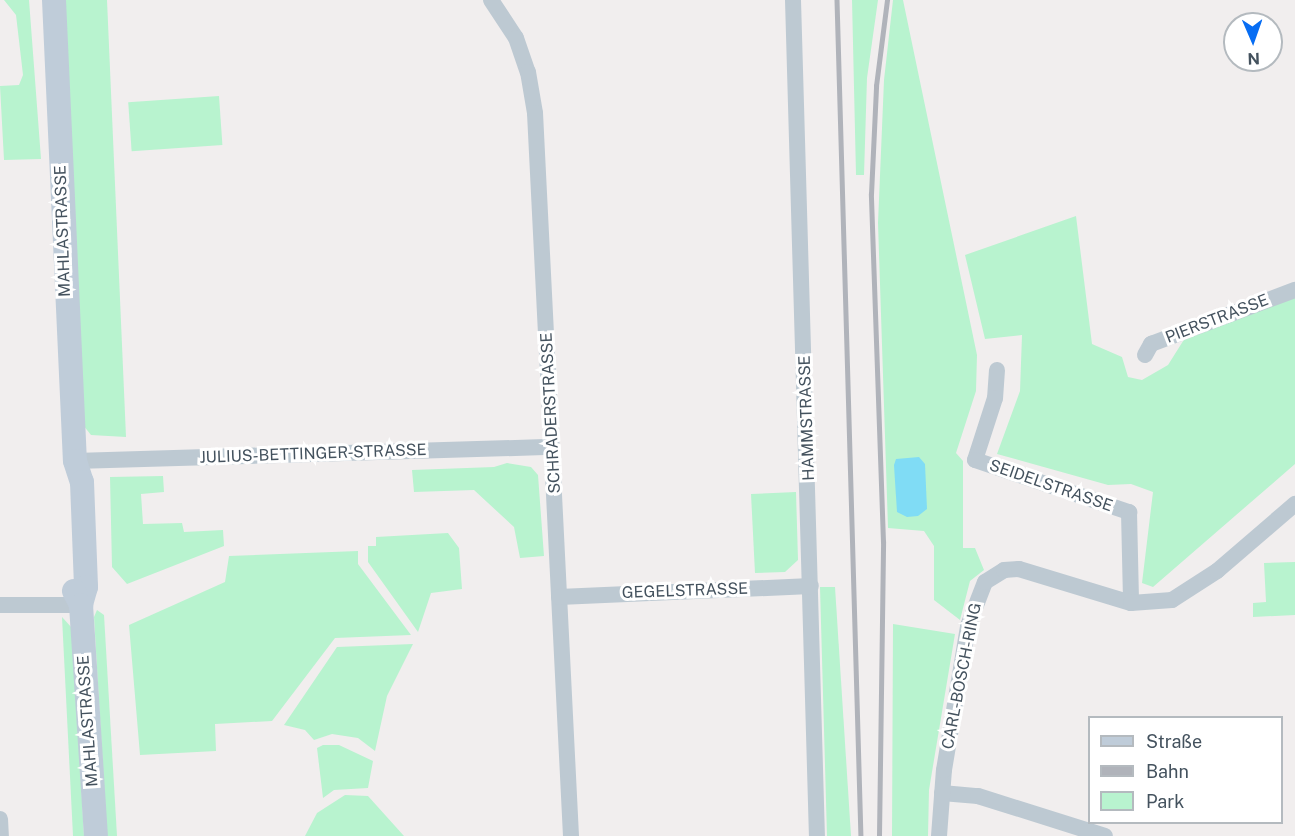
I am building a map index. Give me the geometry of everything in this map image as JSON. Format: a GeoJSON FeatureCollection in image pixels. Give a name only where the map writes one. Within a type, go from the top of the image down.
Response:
{"type":"FeatureCollection","features":[{"type":"Feature","properties":{"kind":"street","name":"MAHLASTRASSE"},"geometry":{"type":"LineString","coordinates":[[54,0],[75,461],[82,483],[87,587],[81,605],[96,836]]}},
{"type":"Feature","properties":{"kind":"street","name":"SCHRADERSTRASSE"},"geometry":{"type":"LineString","coordinates":[[491,0],[516,38],[528,72],[535,113],[571,836]]}},
{"type":"Feature","properties":{"kind":"street","name":"HAMMSTRASSE"},"geometry":{"type":"LineString","coordinates":[[793,0],[817,836]]}},
{"type":"Feature","properties":{"kind":"street","name":"PIERSTRASSE"},"geometry":{"type":"LineString","coordinates":[[1145,355],[1151,344],[1295,290]]}},
{"type":"Feature","properties":{"kind":"street","name":"SEIDELSTRASSE"},"geometry":{"type":"LineString","coordinates":[[997,370],[995,398],[975,460],[1129,512],[1131,603]]}},
{"type":"Feature","properties":{"kind":"street","name":"JULIUS-BETTINGER-STRASSE"},"geometry":{"type":"LineString","coordinates":[[75,461],[552,447]]}},
{"type":"Feature","properties":{"kind":"street","name":"CARL-BOSCH-RING"},"geometry":{"type":"LineString","coordinates":[[939,836],[942,793],[968,626],[985,582],[1004,570],[1027,570],[1131,603],[1156,604],[1192,591],[1295,504]]}},
{"type":"Feature","properties":{"kind":"street","name":"GEGELSTRASSE"},"geometry":{"type":"LineString","coordinates":[[559,597],[811,586]]}},
{"type":"Feature","properties":{"kind":"street"},"geometry":{"type":"LineString","coordinates":[[0,605],[81,605]]}},
{"type":"Feature","properties":{"kind":"street"},"geometry":{"type":"LineString","coordinates":[[942,793],[978,796],[1105,836]]}},
{"type":"Feature","properties":{"kind":"street"},"geometry":{"type":"LineString","coordinates":[[0,819],[1,836]]}},
{"type":"Feature","properties":{"kind":"green space"},"geometry":{"type":"Polygon","coordinates":[[[4,0],[29,0],[41,159],[4,160],[0,86],[19,85],[23,75],[16,15],[4,0]]]}},
{"type":"Feature","properties":{"kind":"green space"},"geometry":{"type":"Polygon","coordinates":[[[65,0],[107,0],[126,437],[91,435],[83,425],[65,0]]]}},
{"type":"Feature","properties":{"kind":"green space"},"geometry":{"type":"Polygon","coordinates":[[[852,0],[878,0],[867,78],[864,175],[856,175],[852,0]]]}},
{"type":"Feature","properties":{"kind":"green space"},"geometry":{"type":"Polygon","coordinates":[[[893,0],[903,0],[977,355],[976,391],[956,453],[963,461],[963,548],[975,548],[984,570],[970,581],[960,620],[934,600],[934,546],[924,531],[888,528],[878,223],[884,80],[893,0]]]}},
{"type":"Feature","properties":{"kind":"green space"},"geometry":{"type":"Polygon","coordinates":[[[219,96],[222,145],[132,151],[128,102],[219,96]]]}},
{"type":"Feature","properties":{"kind":"green space"},"geometry":{"type":"Polygon","coordinates":[[[1076,216],[1092,344],[1122,357],[1128,377],[1142,380],[1168,365],[1185,338],[1295,297],[1295,464],[1153,587],[1142,583],[1153,492],[1131,484],[1108,485],[997,454],[1020,391],[1022,335],[985,339],[965,255],[1076,216]]]}},
{"type":"Feature","properties":{"kind":"green space"},"geometry":{"type":"Polygon","coordinates":[[[507,463],[531,467],[538,475],[544,556],[520,558],[514,527],[474,490],[414,492],[412,470],[494,467],[507,463]]]}},
{"type":"Feature","properties":{"kind":"green space"},"geometry":{"type":"Polygon","coordinates":[[[163,476],[164,492],[141,494],[143,524],[182,523],[184,532],[223,530],[224,546],[127,584],[112,567],[110,477],[163,476]]]}},
{"type":"Feature","properties":{"kind":"green space"},"geometry":{"type":"Polygon","coordinates":[[[796,492],[798,560],[785,572],[755,573],[751,494],[796,492]]]}},
{"type":"Feature","properties":{"kind":"green space"},"geometry":{"type":"Polygon","coordinates":[[[448,533],[459,548],[462,589],[431,593],[418,632],[368,562],[368,546],[376,546],[376,537],[448,533]]]}},
{"type":"Feature","properties":{"kind":"green space"},"geometry":{"type":"Polygon","coordinates":[[[358,551],[358,564],[411,635],[335,638],[272,721],[215,724],[216,751],[140,755],[129,625],[225,582],[229,556],[358,551]]]}},
{"type":"Feature","properties":{"kind":"green space"},"geometry":{"type":"Polygon","coordinates":[[[1295,562],[1295,615],[1253,617],[1253,603],[1266,602],[1264,563],[1295,562]]]}},
{"type":"Feature","properties":{"kind":"green space"},"geometry":{"type":"Polygon","coordinates":[[[820,587],[835,587],[851,836],[827,836],[820,587]]]}},
{"type":"Feature","properties":{"kind":"green space"},"geometry":{"type":"Polygon","coordinates":[[[97,610],[104,615],[117,836],[107,836],[94,617],[97,610]]]}},
{"type":"Feature","properties":{"kind":"green space"},"geometry":{"type":"Polygon","coordinates":[[[62,617],[72,628],[84,836],[73,836],[62,617]]]}},
{"type":"Feature","properties":{"kind":"green space"},"geometry":{"type":"Polygon","coordinates":[[[893,624],[955,634],[929,790],[928,836],[892,836],[893,624]]]}},
{"type":"Feature","properties":{"kind":"green space"},"geometry":{"type":"Polygon","coordinates":[[[413,644],[387,696],[375,751],[358,738],[332,734],[314,740],[305,730],[284,725],[337,647],[413,644]]]}},
{"type":"Feature","properties":{"kind":"green space"},"geometry":{"type":"Polygon","coordinates":[[[323,745],[339,745],[373,761],[368,788],[334,790],[323,798],[317,748],[323,745]]]}},
{"type":"Feature","properties":{"kind":"green space"},"geometry":{"type":"Polygon","coordinates":[[[345,795],[368,796],[404,836],[305,836],[317,813],[345,795]]]}},
{"type":"Feature","properties":{"kind":"water"},"geometry":{"type":"Polygon","coordinates":[[[919,457],[925,464],[927,509],[918,516],[907,517],[897,512],[894,465],[896,459],[919,457]]]}},
{"type":"Feature","properties":{"kind":"railway"},"geometry":{"type":"LineString","coordinates":[[837,0],[861,836]]}},
{"type":"Feature","properties":{"kind":"railway"},"geometry":{"type":"LineString","coordinates":[[879,836],[883,542],[871,194],[876,86],[887,0]]}}]}
